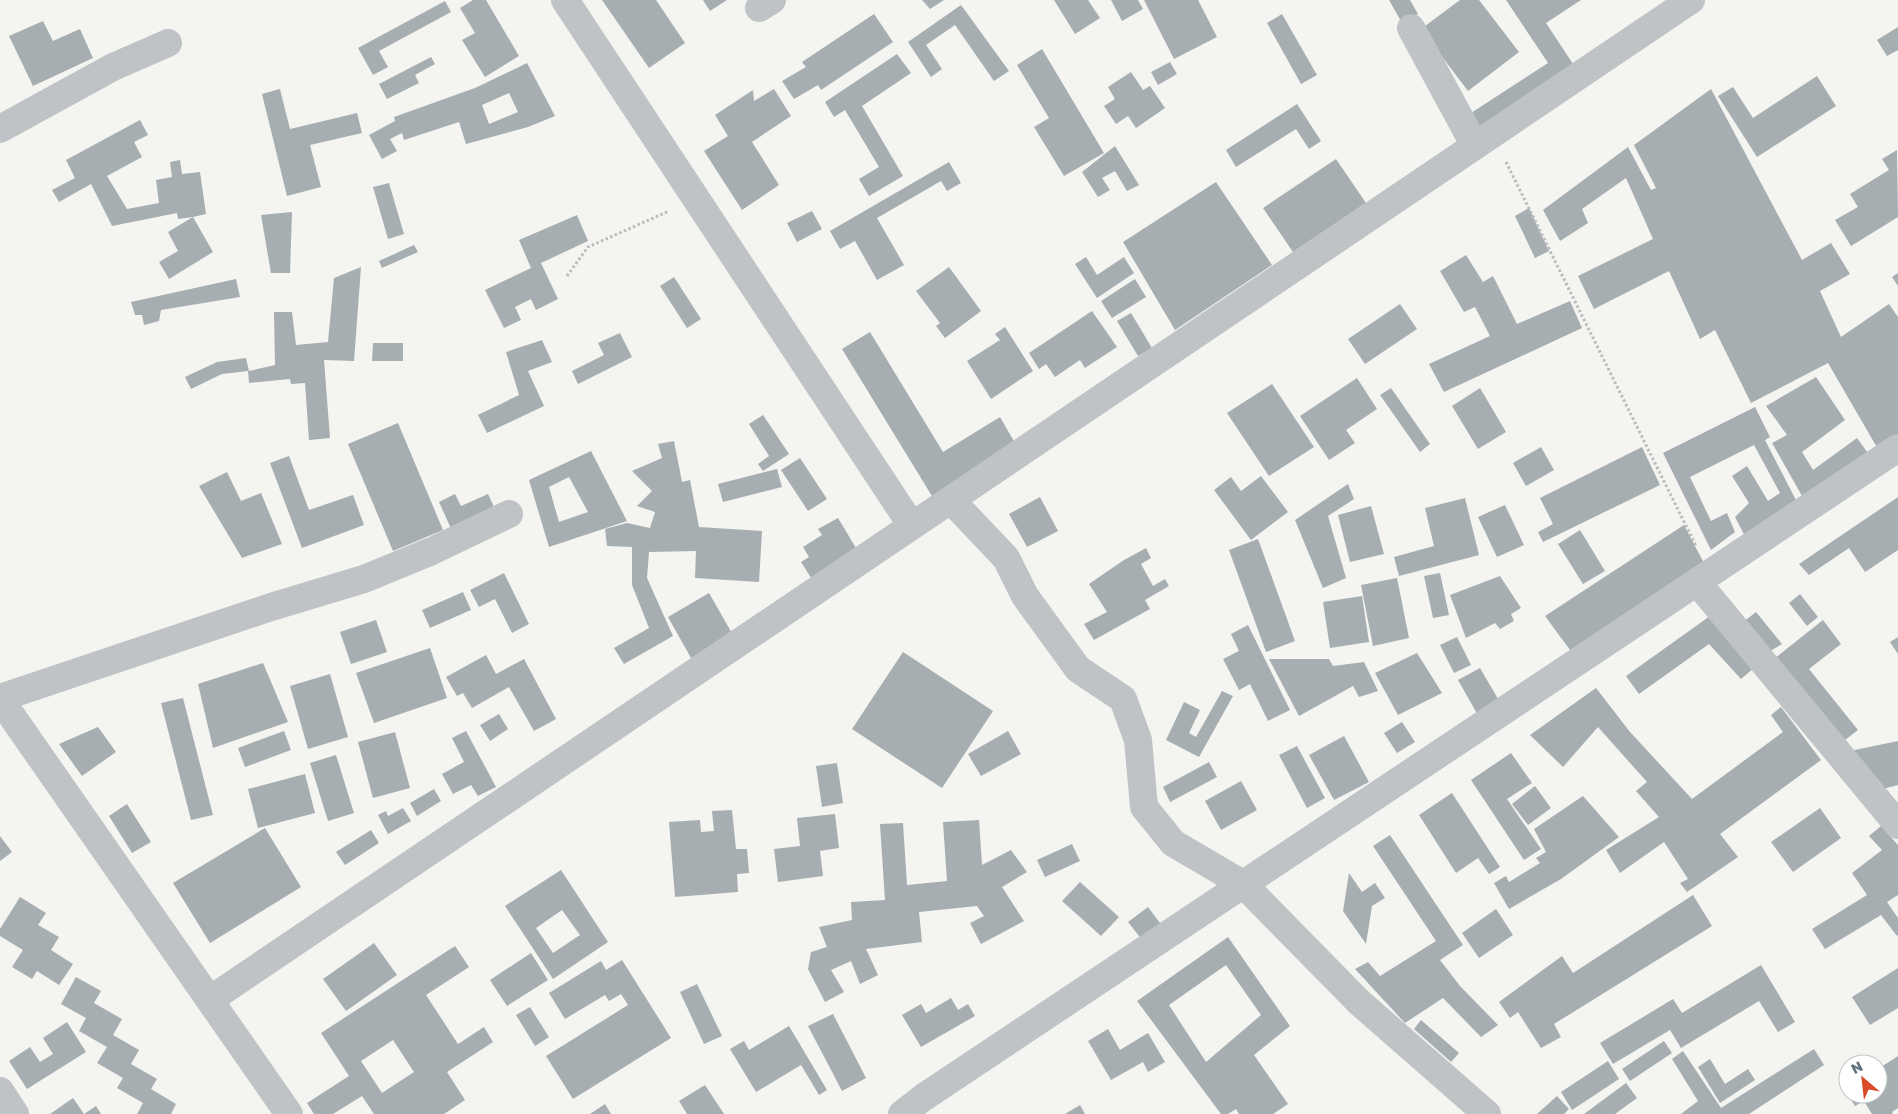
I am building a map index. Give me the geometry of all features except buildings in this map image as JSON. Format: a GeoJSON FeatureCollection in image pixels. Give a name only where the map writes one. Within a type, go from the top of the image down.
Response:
{"type":"FeatureCollection","features":[{"type":"Feature","properties":{"kind":"street"},"geometry":{"type":"LineString","coordinates":[[566,0],[912,526]]}},
{"type":"Feature","properties":{"kind":"street"},"geometry":{"type":"LineString","coordinates":[[211,999],[1691,0]]}},
{"type":"Feature","properties":{"kind":"street"},"geometry":{"type":"LineString","coordinates":[[1411,28],[1484,140]]}},
{"type":"Feature","properties":{"kind":"street"},"geometry":{"type":"LineString","coordinates":[[0,129],[113,66],[168,43]]}},
{"type":"Feature","properties":{"kind":"street"},"geometry":{"type":"LineString","coordinates":[[902,1114],[930,1105],[1243,884],[1898,448]]}},
{"type":"Feature","properties":{"kind":"street"},"geometry":{"type":"LineString","coordinates":[[951,500],[1006,558],[1025,596],[1078,669],[1123,699],[1138,740],[1144,806],[1173,843],[1243,884],[1359,1002],[1487,1114]]}},
{"type":"Feature","properties":{"kind":"street"},"geometry":{"type":"LineString","coordinates":[[289,1114],[211,999],[0,698],[271,607],[364,579],[432,551],[509,514]]}},
{"type":"Feature","properties":{"kind":"street"},"geometry":{"type":"LineString","coordinates":[[1704,578],[1898,825]]}},
{"type":"Feature","properties":{"kind":"street"},"geometry":{"type":"LineString","coordinates":[[0,1092],[15,1114]]}},
{"type":"Feature","properties":{"kind":"path"},"geometry":{"type":"LineString","coordinates":[[1484,140],[1704,578]]}},
{"type":"Feature","properties":{"kind":"path"},"geometry":{"type":"LineString","coordinates":[[567,276],[588,247],[697,199]]}}]}
